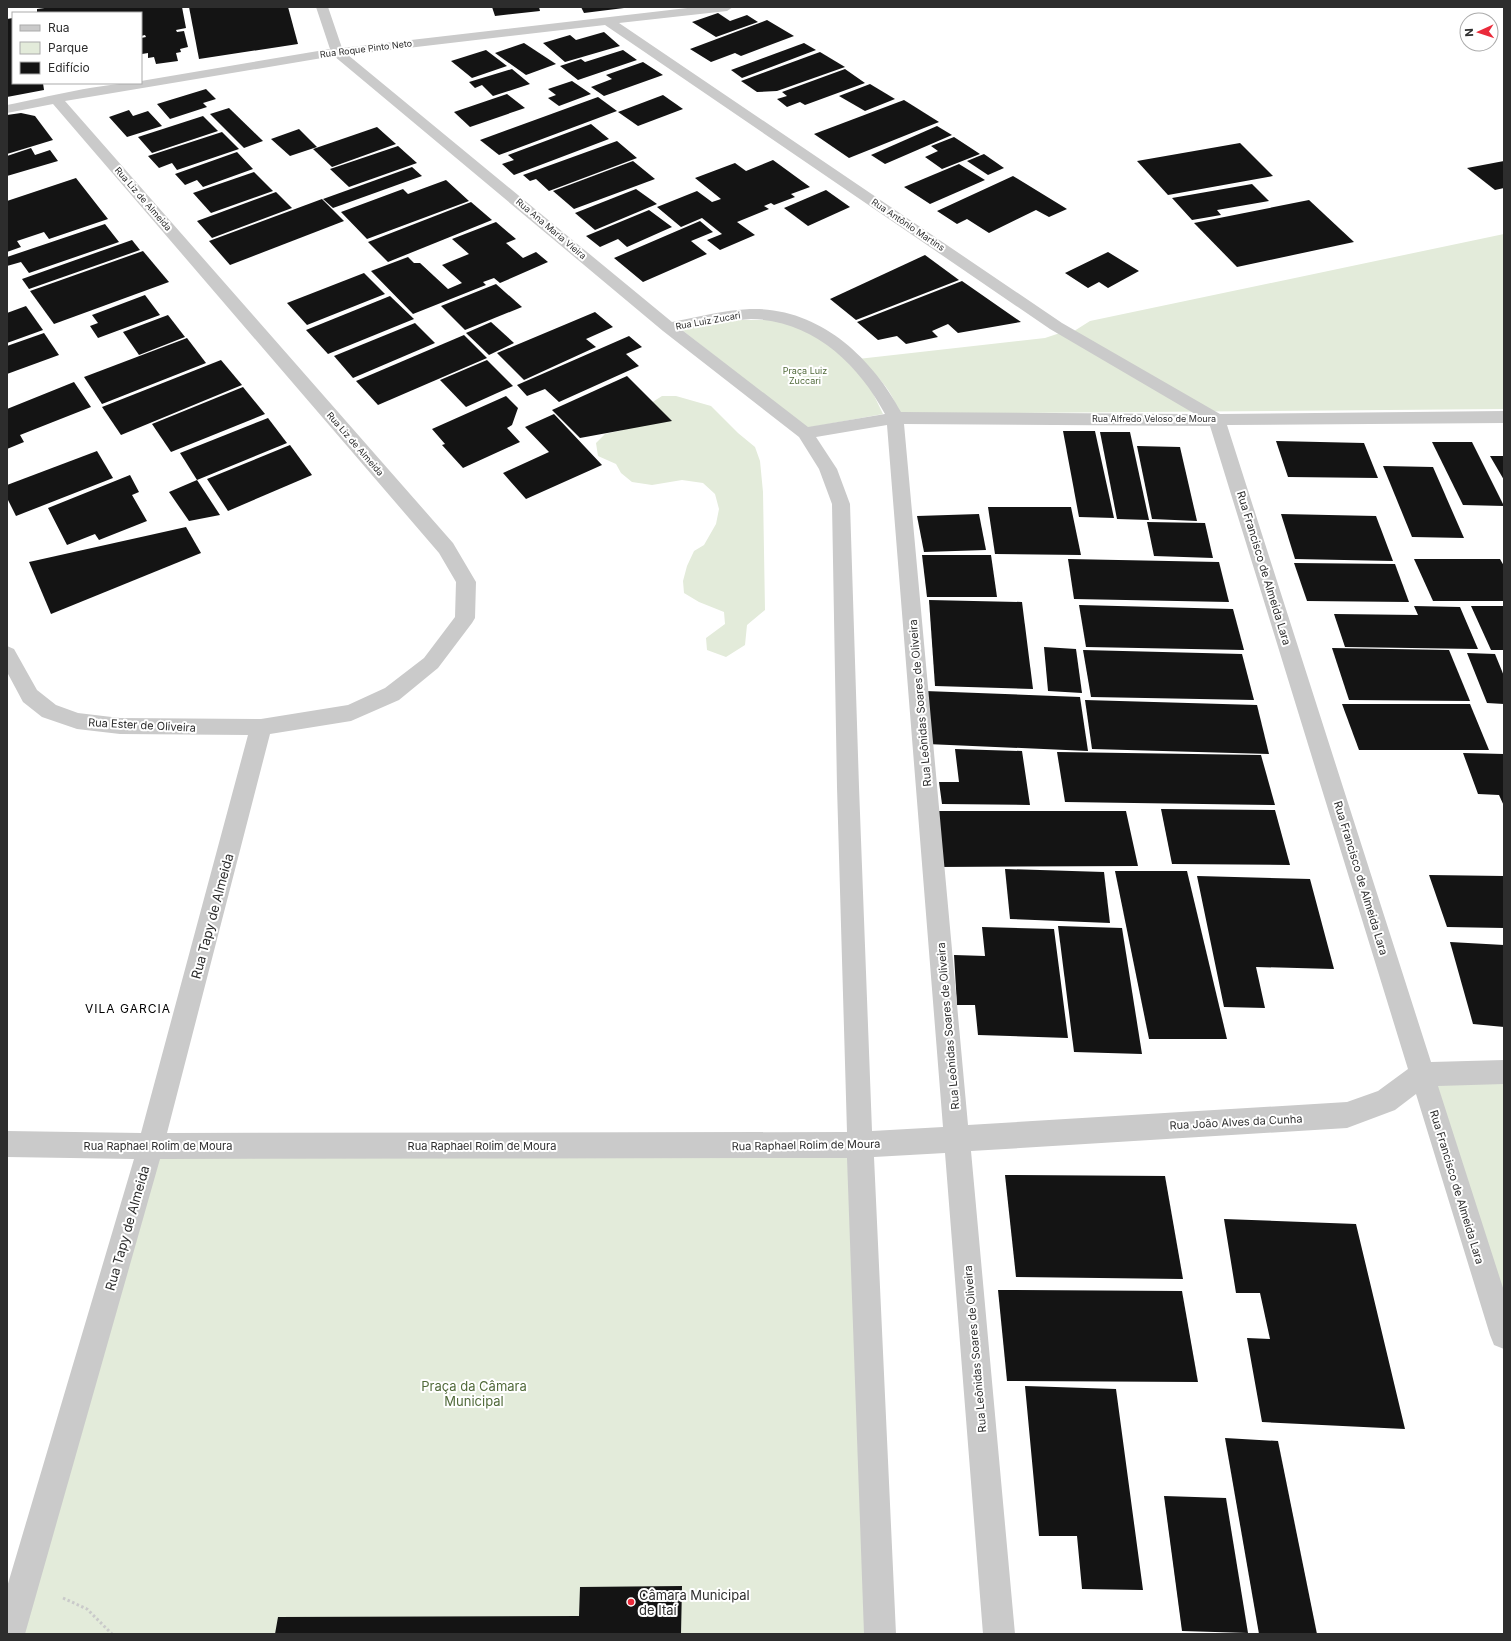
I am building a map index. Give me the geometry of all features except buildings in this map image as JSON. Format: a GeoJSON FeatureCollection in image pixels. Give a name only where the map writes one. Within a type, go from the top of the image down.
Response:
{"type":"FeatureCollection","features":[{"type":"Feature","properties":{"kind":"street"},"geometry":{"type":"LineString","coordinates":[[322,7],[337,52]]}},
{"type":"Feature","properties":{"kind":"street","name":"Rua Roque Pinto Neto"},"geometry":{"type":"LineString","coordinates":[[7,109],[56,99],[337,52],[727,7]]}},
{"type":"Feature","properties":{"kind":"street","name":"Rua Antônio Martins"},"geometry":{"type":"LineString","coordinates":[[606,20],[1056,326],[1217,420]]}},
{"type":"Feature","properties":{"kind":"street","name":"Rua Ana Maria Vieira"},"geometry":{"type":"LineString","coordinates":[[337,52],[669,328],[805,433]]}},
{"type":"Feature","properties":{"kind":"street","name":"Rua Liz de Almeida"},"geometry":{"type":"LineString","coordinates":[[56,99],[446,548],[466,582],[465,618],[430,663],[392,694],[350,712],[261,727]]}},
{"type":"Feature","properties":{"kind":"street","name":"Rua Luiz Zucari"},"geometry":{"type":"LineString","coordinates":[[669,328],[736,315],[762,314],[792,318],[824,335],[844,349],[866,372],[886,398],[895,418]]}},
{"type":"Feature","properties":{"kind":"street","name":"Rua Alfredo Veloso de Moura"},"geometry":{"type":"LineString","coordinates":[[805,433],[895,418],[1217,420],[1504,417]]}},
{"type":"Feature","properties":{"kind":"street","name":"Rua Leônidas Soares de Oliveira"},"geometry":{"type":"LineString","coordinates":[[895,418],[999,1634]]}},
{"type":"Feature","properties":{"kind":"street","name":"Rua Francisco de Almeida Lara"},"geometry":{"type":"LineString","coordinates":[[1217,420],[1504,1336]]}},
{"type":"Feature","properties":{"kind":"street"},"geometry":{"type":"LineString","coordinates":[[805,433],[828,469],[841,504],[846,738],[859,1145],[880,1634]]}},
{"type":"Feature","properties":{"kind":"street","name":"Rua Ester de Oliveira"},"geometry":{"type":"LineString","coordinates":[[7,654],[30,696],[49,711],[76,720],[120,726],[261,727]]}},
{"type":"Feature","properties":{"kind":"street","name":"Rua Tapy de Almeida"},"geometry":{"type":"LineString","coordinates":[[9,1634],[151,1146],[261,727]]}},
{"type":"Feature","properties":{"kind":"street"},"geometry":{"type":"LineString","coordinates":[[1422,1074],[1504,1072]]}},
{"type":"Feature","properties":{"kind":"street","name":"Rua João Alves da Cunha"},"geometry":{"type":"LineString","coordinates":[[957,1139],[1348,1115],[1386,1101],[1422,1074]]}},
{"type":"Feature","properties":{"kind":"street","name":"Rua Raphael Rolim de Moura"},"geometry":{"type":"LineString","coordinates":[[7,1144],[151,1146],[859,1145],[957,1139]]}},
{"type":"Feature","properties":{"kind":"path"},"geometry":{"type":"LineString","coordinates":[[23,1588],[48,1591],[87,1610],[112,1634]]}},
{"type":"Feature","properties":{"kind":"green space"},"geometry":{"type":"Polygon","coordinates":[[[1504,234],[1504,409],[899,414],[893,397],[883,383],[858,359],[1045,338],[1069,330],[1071,333],[1090,321],[1504,234]]]}},
{"type":"Feature","properties":{"kind":"green space","name":"Praça Luiz Zuccari"},"geometry":{"type":"Polygon","coordinates":[[[728,320],[774,320],[804,328],[838,352],[869,385],[883,414],[806,428],[682,330],[728,320]]]}},
{"type":"Feature","properties":{"kind":"green space"},"geometry":{"type":"Polygon","coordinates":[[[662,396],[676,396],[711,406],[738,433],[755,447],[760,461],[763,492],[765,610],[747,625],[745,645],[726,657],[707,650],[706,638],[725,624],[724,612],[699,602],[684,593],[683,581],[687,566],[694,551],[704,545],[716,524],[719,509],[715,494],[703,483],[682,480],[652,485],[632,482],[621,473],[616,464],[598,456],[596,443],[605,434],[623,430],[651,403],[662,396]]]}},
{"type":"Feature","properties":{"kind":"green space"},"geometry":{"type":"Polygon","coordinates":[[[1422,1074],[1504,1074],[1504,1323],[1422,1074]]]}},
{"type":"Feature","properties":{"kind":"green space","name":"Praça da Câmara Municipal"},"geometry":{"type":"Polygon","coordinates":[[[155,1153],[851,1153],[872,1634],[17,1634],[155,1153]]]}},
{"type":"Feature","properties":{"kind":"place","name":"Câmara Municipal de Itaí"},"geometry":{"type":"Point","coordinates":[631,1602]}},
{"type":"Feature","properties":{"kind":"district","name":"VILA GARCIA"},"geometry":{"type":"Point","coordinates":[128,1009]}}]}
